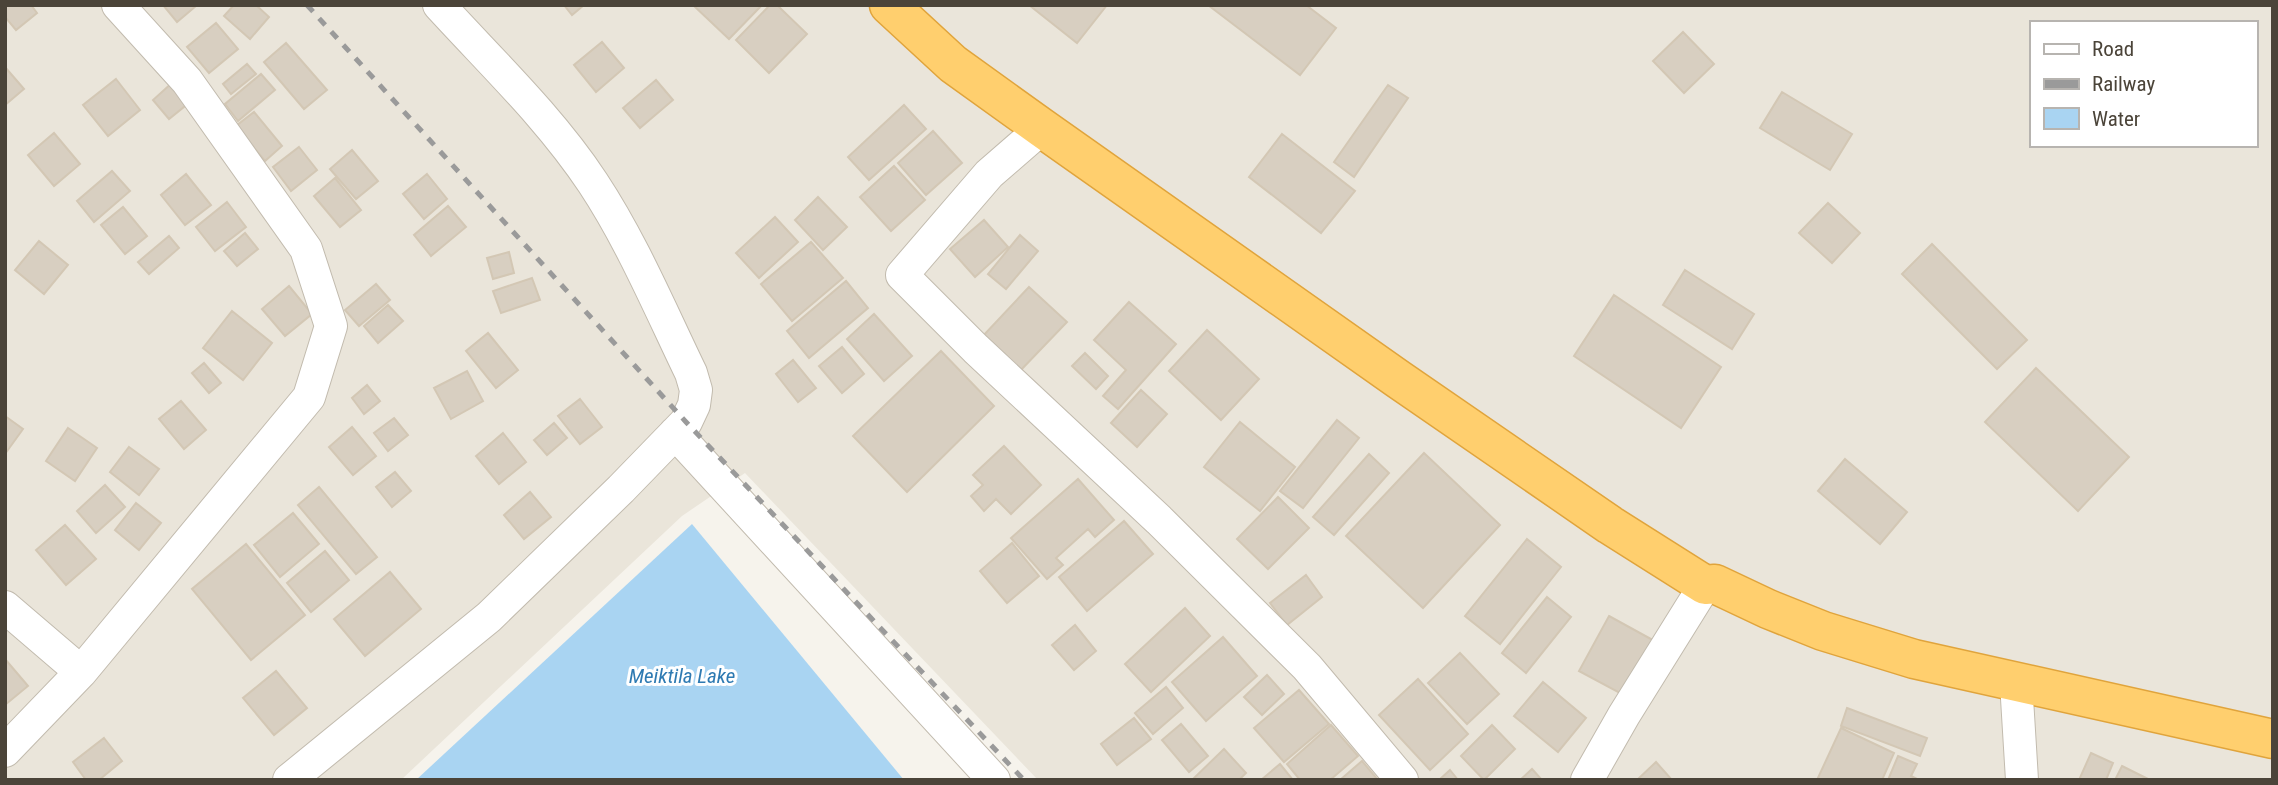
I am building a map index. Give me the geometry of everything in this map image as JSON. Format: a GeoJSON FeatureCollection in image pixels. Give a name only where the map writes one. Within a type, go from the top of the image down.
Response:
{"type":"FeatureCollection","features":[{"type":"Feature","properties":{"kind":"highway"},"geometry":{"type":"LineString","coordinates":[[889,5],[953,64],[1042,128],[1398,379],[1705,586],[1715,584],[1824,631],[1914,659],[2271,736]]}},
{"type":"Feature","properties":{"kind":"street"},"geometry":{"type":"LineString","coordinates":[[5,751],[81,672],[309,397],[331,326],[306,249],[187,81],[118,5]]}},
{"type":"Feature","properties":{"kind":"street"},"geometry":{"type":"LineString","coordinates":[[289,780],[489,617],[686,422],[694,405],[696,390],[691,373],[618,223],[592,181],[557,134],[439,5]]}},
{"type":"Feature","properties":{"kind":"street"},"geometry":{"type":"LineString","coordinates":[[1042,128],[989,174],[902,275],[976,349],[1159,520],[1307,667],[1402,780]]}},
{"type":"Feature","properties":{"kind":"street"},"geometry":{"type":"LineString","coordinates":[[675,433],[994,780]]}},
{"type":"Feature","properties":{"kind":"street"},"geometry":{"type":"LineString","coordinates":[[1587,780],[1624,715],[1705,586]]}},
{"type":"Feature","properties":{"kind":"street"},"geometry":{"type":"LineString","coordinates":[[5,607],[81,672]]}},
{"type":"Feature","properties":{"kind":"street"},"geometry":{"type":"LineString","coordinates":[[2016,682],[2022,780]]}},
{"type":"Feature","properties":{"kind":"shaded area"},"geometry":{"type":"Polygon","coordinates":[[[5,5],[2273,5],[2273,780],[1038,780],[745,473],[682,516],[401,780],[5,780],[5,5]]]}},
{"type":"Feature","properties":{"kind":"water","name":"Meiktila Lake"},"geometry":{"type":"Polygon","coordinates":[[[692,524],[904,780],[416,780],[692,524]]]}},
{"type":"Feature","properties":{"kind":"building"},"geometry":{"type":"Polygon","coordinates":[[[5,5],[31,5],[37,13],[16,30],[5,17],[5,5]]]}},
{"type":"Feature","properties":{"kind":"building"},"geometry":{"type":"Polygon","coordinates":[[[163,5],[195,5],[196,6],[177,22],[163,5]]]}},
{"type":"Feature","properties":{"kind":"building"},"geometry":{"type":"Polygon","coordinates":[[[234,5],[256,5],[269,17],[250,39],[224,16],[234,5]]]}},
{"type":"Feature","properties":{"kind":"building"},"geometry":{"type":"Polygon","coordinates":[[[564,5],[584,5],[572,15],[564,5]]]}},
{"type":"Feature","properties":{"kind":"building"},"geometry":{"type":"Polygon","coordinates":[[[693,5],[762,5],[729,39],[693,5]]]}},
{"type":"Feature","properties":{"kind":"building"},"geometry":{"type":"Polygon","coordinates":[[[770,5],[777,5],[807,34],[769,73],[736,40],[770,5]]]}},
{"type":"Feature","properties":{"kind":"building"},"geometry":{"type":"Polygon","coordinates":[[[1029,5],[1107,5],[1077,43],[1029,5]]]}},
{"type":"Feature","properties":{"kind":"building"},"geometry":{"type":"Polygon","coordinates":[[[1208,5],[1306,5],[1336,28],[1300,75],[1208,5]]]}},
{"type":"Feature","properties":{"kind":"building"},"geometry":{"type":"Polygon","coordinates":[[[216,23],[238,49],[209,73],[187,47],[216,23]]]}},
{"type":"Feature","properties":{"kind":"building"},"geometry":{"type":"Polygon","coordinates":[[[1683,32],[1714,64],[1684,93],[1653,61],[1683,32]]]}},
{"type":"Feature","properties":{"kind":"building"},"geometry":{"type":"Polygon","coordinates":[[[602,42],[624,68],[596,92],[574,65],[602,42]]]}},
{"type":"Feature","properties":{"kind":"building"},"geometry":{"type":"Polygon","coordinates":[[[286,43],[327,90],[304,109],[264,62],[286,43]]]}},
{"type":"Feature","properties":{"kind":"building"},"geometry":{"type":"Polygon","coordinates":[[[247,64],[256,74],[231,94],[223,84],[247,64]]]}},
{"type":"Feature","properties":{"kind":"building"},"geometry":{"type":"Polygon","coordinates":[[[5,67],[24,89],[5,105],[5,67]]]}},
{"type":"Feature","properties":{"kind":"building"},"geometry":{"type":"Polygon","coordinates":[[[261,74],[275,90],[238,121],[225,104],[261,74]]]}},
{"type":"Feature","properties":{"kind":"building"},"geometry":{"type":"Polygon","coordinates":[[[116,79],[140,110],[108,136],[83,105],[116,79]]]}},
{"type":"Feature","properties":{"kind":"building"},"geometry":{"type":"Polygon","coordinates":[[[656,80],[673,100],[640,128],[623,108],[656,80]]]}},
{"type":"Feature","properties":{"kind":"building"},"geometry":{"type":"Polygon","coordinates":[[[173,82],[190,102],[169,119],[153,100],[173,82]]]}},
{"type":"Feature","properties":{"kind":"building"},"geometry":{"type":"Polygon","coordinates":[[[1388,85],[1408,98],[1354,177],[1334,162],[1388,85]]]}},
{"type":"Feature","properties":{"kind":"building"},"geometry":{"type":"Polygon","coordinates":[[[1782,92],[1852,134],[1830,170],[1760,128],[1782,92]]]}},
{"type":"Feature","properties":{"kind":"building"},"geometry":{"type":"Polygon","coordinates":[[[904,105],[926,129],[869,180],[848,157],[904,105]]]}},
{"type":"Feature","properties":{"kind":"building"},"geometry":{"type":"Polygon","coordinates":[[[254,112],[282,146],[265,161],[236,126],[254,112]]]}},
{"type":"Feature","properties":{"kind":"building"},"geometry":{"type":"Polygon","coordinates":[[[933,131],[962,163],[926,195],[898,163],[933,131]]]}},
{"type":"Feature","properties":{"kind":"building"},"geometry":{"type":"Polygon","coordinates":[[[54,133],[80,164],[54,186],[28,155],[54,133]]]}},
{"type":"Feature","properties":{"kind":"building"},"geometry":{"type":"Polygon","coordinates":[[[1282,134],[1355,191],[1321,233],[1249,177],[1282,134]]]}},
{"type":"Feature","properties":{"kind":"building"},"geometry":{"type":"Polygon","coordinates":[[[299,147],[317,170],[291,191],[273,167],[299,147]]]}},
{"type":"Feature","properties":{"kind":"building"},"geometry":{"type":"Polygon","coordinates":[[[352,150],[378,181],[356,199],[330,169],[352,150]]]}},
{"type":"Feature","properties":{"kind":"building"},"geometry":{"type":"Polygon","coordinates":[[[894,166],[925,200],[891,231],[860,197],[894,166]]]}},
{"type":"Feature","properties":{"kind":"building"},"geometry":{"type":"Polygon","coordinates":[[[112,171],[130,191],[94,222],[77,201],[112,171]]]}},
{"type":"Feature","properties":{"kind":"building"},"geometry":{"type":"Polygon","coordinates":[[[186,174],[211,205],[185,225],[161,195],[186,174]]]}},
{"type":"Feature","properties":{"kind":"building"},"geometry":{"type":"Polygon","coordinates":[[[427,174],[447,199],[424,219],[403,194],[427,174]]]}},
{"type":"Feature","properties":{"kind":"building"},"geometry":{"type":"Polygon","coordinates":[[[335,178],[361,210],[340,227],[314,196],[335,178]]]}},
{"type":"Feature","properties":{"kind":"building"},"geometry":{"type":"Polygon","coordinates":[[[818,197],[847,227],[823,250],[795,220],[818,197]]]}},
{"type":"Feature","properties":{"kind":"building"},"geometry":{"type":"Polygon","coordinates":[[[227,202],[246,227],[215,251],[196,227],[227,202]]]}},
{"type":"Feature","properties":{"kind":"building"},"geometry":{"type":"Polygon","coordinates":[[[1828,203],[1860,233],[1832,263],[1799,233],[1828,203]]]}},
{"type":"Feature","properties":{"kind":"building"},"geometry":{"type":"Polygon","coordinates":[[[448,206],[466,227],[431,256],[414,235],[448,206]]]}},
{"type":"Feature","properties":{"kind":"building"},"geometry":{"type":"Polygon","coordinates":[[[123,207],[147,236],[125,254],[101,225],[123,207]]]}},
{"type":"Feature","properties":{"kind":"building"},"geometry":{"type":"Polygon","coordinates":[[[775,217],[798,242],[759,278],[736,253],[775,217]]]}},
{"type":"Feature","properties":{"kind":"building"},"geometry":{"type":"Polygon","coordinates":[[[984,220],[1008,247],[975,277],[950,249],[984,220]]]}},
{"type":"Feature","properties":{"kind":"building"},"geometry":{"type":"Polygon","coordinates":[[[245,233],[258,249],[237,266],[224,251],[245,233]]]}},
{"type":"Feature","properties":{"kind":"building"},"geometry":{"type":"Polygon","coordinates":[[[1020,235],[1038,251],[1006,289],[988,274],[1020,235]]]}},
{"type":"Feature","properties":{"kind":"building"},"geometry":{"type":"Polygon","coordinates":[[[169,236],[179,248],[149,274],[138,262],[169,236]]]}},
{"type":"Feature","properties":{"kind":"building"},"geometry":{"type":"Polygon","coordinates":[[[39,241],[68,265],[44,294],[15,270],[39,241]]]}},
{"type":"Feature","properties":{"kind":"building"},"geometry":{"type":"Polygon","coordinates":[[[811,242],[843,278],[792,321],[761,284],[811,242]]]}},
{"type":"Feature","properties":{"kind":"building"},"geometry":{"type":"Polygon","coordinates":[[[1932,244],[2027,340],[1997,369],[1902,274],[1932,244]]]}},
{"type":"Feature","properties":{"kind":"building"},"geometry":{"type":"Polygon","coordinates":[[[509,252],[514,273],[493,279],[487,258],[509,252]]]}},
{"type":"Feature","properties":{"kind":"building"},"geometry":{"type":"Polygon","coordinates":[[[1685,270],[1754,314],[1732,349],[1663,305],[1685,270]]]}},
{"type":"Feature","properties":{"kind":"building"},"geometry":{"type":"Polygon","coordinates":[[[532,278],[540,300],[501,313],[493,291],[532,278]]]}},
{"type":"Feature","properties":{"kind":"building"},"geometry":{"type":"Polygon","coordinates":[[[846,281],[868,308],[809,358],[787,331],[846,281]]]}},
{"type":"Feature","properties":{"kind":"building"},"geometry":{"type":"Polygon","coordinates":[[[376,284],[390,300],[359,326],[345,310],[376,284]]]}},
{"type":"Feature","properties":{"kind":"building"},"geometry":{"type":"Polygon","coordinates":[[[289,286],[312,314],[285,336],[262,309],[289,286]]]}},
{"type":"Feature","properties":{"kind":"building"},"geometry":{"type":"Polygon","coordinates":[[[1029,287],[1067,322],[1019,372],[982,337],[1029,287]]]}},
{"type":"Feature","properties":{"kind":"building"},"geometry":{"type":"Polygon","coordinates":[[[1614,295],[1721,367],[1681,428],[1574,356],[1614,295]]]}},
{"type":"Feature","properties":{"kind":"building"},"geometry":{"type":"Polygon","coordinates":[[[1129,302],[1176,344],[1118,409],[1103,396],[1126,370],[1094,340],[1129,302]]]}},
{"type":"Feature","properties":{"kind":"building"},"geometry":{"type":"Polygon","coordinates":[[[388,305],[403,321],[378,343],[364,326],[388,305]]]}},
{"type":"Feature","properties":{"kind":"building"},"geometry":{"type":"Polygon","coordinates":[[[232,311],[272,343],[243,380],[203,348],[232,311]]]}},
{"type":"Feature","properties":{"kind":"building"},"geometry":{"type":"Polygon","coordinates":[[[874,314],[912,356],[884,381],[847,339],[874,314]]]}},
{"type":"Feature","properties":{"kind":"building"},"geometry":{"type":"Polygon","coordinates":[[[1207,330],[1259,379],[1221,420],[1169,371],[1207,330]]]}},
{"type":"Feature","properties":{"kind":"building"},"geometry":{"type":"Polygon","coordinates":[[[488,333],[518,370],[496,388],[466,351],[488,333]]]}},
{"type":"Feature","properties":{"kind":"building"},"geometry":{"type":"Polygon","coordinates":[[[842,347],[864,374],[842,393],[819,366],[842,347]]]}},
{"type":"Feature","properties":{"kind":"building"},"geometry":{"type":"Polygon","coordinates":[[[941,351],[994,406],[907,492],[853,436],[941,351]]]}},
{"type":"Feature","properties":{"kind":"building"},"geometry":{"type":"Polygon","coordinates":[[[1085,353],[1108,376],[1096,389],[1072,366],[1085,353]]]}},
{"type":"Feature","properties":{"kind":"building"},"geometry":{"type":"Polygon","coordinates":[[[793,360],[816,388],[798,402],[776,374],[793,360]]]}},
{"type":"Feature","properties":{"kind":"building"},"geometry":{"type":"Polygon","coordinates":[[[204,363],[221,383],[209,393],[192,373],[204,363]]]}},
{"type":"Feature","properties":{"kind":"building"},"geometry":{"type":"Polygon","coordinates":[[[2036,368],[2129,457],[2078,511],[1985,422],[2036,368]]]}},
{"type":"Feature","properties":{"kind":"building"},"geometry":{"type":"Polygon","coordinates":[[[467,371],[483,401],[451,419],[434,388],[467,371]]]}},
{"type":"Feature","properties":{"kind":"building"},"geometry":{"type":"Polygon","coordinates":[[[367,385],[380,401],[364,414],[352,398],[367,385]]]}},
{"type":"Feature","properties":{"kind":"building"},"geometry":{"type":"Polygon","coordinates":[[[1141,390],[1167,414],[1137,447],[1111,423],[1141,390]]]}},
{"type":"Feature","properties":{"kind":"building"},"geometry":{"type":"Polygon","coordinates":[[[580,399],[602,427],[580,444],[558,416],[580,399]]]}},
{"type":"Feature","properties":{"kind":"building"},"geometry":{"type":"Polygon","coordinates":[[[181,401],[206,430],[184,449],[159,419],[181,401]]]}},
{"type":"Feature","properties":{"kind":"building"},"geometry":{"type":"Polygon","coordinates":[[[5,416],[23,429],[5,454],[5,416]]]}},
{"type":"Feature","properties":{"kind":"building"},"geometry":{"type":"Polygon","coordinates":[[[394,418],[408,435],[388,451],[374,433],[394,418]]]}},
{"type":"Feature","properties":{"kind":"building"},"geometry":{"type":"Polygon","coordinates":[[[1337,420],[1359,438],[1303,508],[1280,491],[1337,420]]]}},
{"type":"Feature","properties":{"kind":"building"},"geometry":{"type":"Polygon","coordinates":[[[1240,422],[1295,467],[1260,511],[1204,467],[1240,422]]]}},
{"type":"Feature","properties":{"kind":"building"},"geometry":{"type":"Polygon","coordinates":[[[554,423],[567,438],[547,455],[534,440],[554,423]]]}},
{"type":"Feature","properties":{"kind":"building"},"geometry":{"type":"Polygon","coordinates":[[[352,427],[376,456],[353,475],[329,447],[352,427]]]}},
{"type":"Feature","properties":{"kind":"building"},"geometry":{"type":"Polygon","coordinates":[[[68,428],[97,448],[75,481],[46,461],[68,428]]]}},
{"type":"Feature","properties":{"kind":"building"},"geometry":{"type":"Polygon","coordinates":[[[503,433],[526,462],[499,484],[476,456],[503,433]]]}},
{"type":"Feature","properties":{"kind":"building"},"geometry":{"type":"Polygon","coordinates":[[[1004,446],[1041,485],[1011,514],[996,499],[984,511],[971,496],[983,485],[973,475],[1004,446]]]}},
{"type":"Feature","properties":{"kind":"building"},"geometry":{"type":"Polygon","coordinates":[[[129,447],[159,469],[139,495],[110,472],[129,447]]]}},
{"type":"Feature","properties":{"kind":"building"},"geometry":{"type":"Polygon","coordinates":[[[1424,453],[1500,525],[1423,608],[1346,536],[1424,453]]]}},
{"type":"Feature","properties":{"kind":"building"},"geometry":{"type":"Polygon","coordinates":[[[1369,454],[1389,473],[1334,535],[1313,517],[1369,454]]]}},
{"type":"Feature","properties":{"kind":"building"},"geometry":{"type":"Polygon","coordinates":[[[1845,459],[1907,512],[1880,544],[1818,491],[1845,459]]]}},
{"type":"Feature","properties":{"kind":"building"},"geometry":{"type":"Polygon","coordinates":[[[395,472],[411,491],[392,507],[376,487],[395,472]]]}},
{"type":"Feature","properties":{"kind":"building"},"geometry":{"type":"Polygon","coordinates":[[[1078,479],[1114,520],[1095,537],[1088,529],[1056,558],[1063,565],[1047,579],[1011,538],[1078,479]]]}},
{"type":"Feature","properties":{"kind":"building"},"geometry":{"type":"Polygon","coordinates":[[[105,485],[125,507],[96,533],[77,511],[105,485]]]}},
{"type":"Feature","properties":{"kind":"building"},"geometry":{"type":"Polygon","coordinates":[[[319,487],[377,557],[356,574],[298,505],[319,487]]]}},
{"type":"Feature","properties":{"kind":"building"},"geometry":{"type":"Polygon","coordinates":[[[530,492],[551,517],[524,539],[504,515],[530,492]]]}},
{"type":"Feature","properties":{"kind":"building"},"geometry":{"type":"Polygon","coordinates":[[[1278,497],[1309,528],[1268,569],[1237,539],[1278,497]]]}},
{"type":"Feature","properties":{"kind":"building"},"geometry":{"type":"Polygon","coordinates":[[[136,503],[161,523],[139,550],[115,530],[136,503]]]}},
{"type":"Feature","properties":{"kind":"building"},"geometry":{"type":"Polygon","coordinates":[[[293,513],[319,544],[280,577],[254,545],[293,513]]]}},
{"type":"Feature","properties":{"kind":"building"},"geometry":{"type":"Polygon","coordinates":[[[1124,521],[1153,554],[1087,611],[1059,577],[1124,521]]]}},
{"type":"Feature","properties":{"kind":"building"},"geometry":{"type":"Polygon","coordinates":[[[65,525],[96,559],[66,585],[36,550],[65,525]]]}},
{"type":"Feature","properties":{"kind":"building"},"geometry":{"type":"Polygon","coordinates":[[[1527,539],[1561,567],[1500,644],[1465,616],[1527,539]]]}},
{"type":"Feature","properties":{"kind":"building"},"geometry":{"type":"Polygon","coordinates":[[[1012,543],[1039,576],[1007,603],[980,571],[1012,543]]]}},
{"type":"Feature","properties":{"kind":"building"},"geometry":{"type":"Polygon","coordinates":[[[246,544],[305,615],[251,660],[192,589],[246,544]]]}},
{"type":"Feature","properties":{"kind":"building"},"geometry":{"type":"Polygon","coordinates":[[[325,551],[349,580],[311,612],[287,583],[325,551]]]}},
{"type":"Feature","properties":{"kind":"building"},"geometry":{"type":"Polygon","coordinates":[[[390,572],[421,609],[365,656],[334,619],[390,572]]]}},
{"type":"Feature","properties":{"kind":"building"},"geometry":{"type":"Polygon","coordinates":[[[1306,575],[1322,597],[1287,625],[1270,603],[1306,575]]]}},
{"type":"Feature","properties":{"kind":"building"},"geometry":{"type":"Polygon","coordinates":[[[1547,597],[1571,617],[1526,673],[1502,653],[1547,597]]]}},
{"type":"Feature","properties":{"kind":"building"},"geometry":{"type":"Polygon","coordinates":[[[1185,608],[1210,636],[1151,692],[1125,664],[1185,608]]]}},
{"type":"Feature","properties":{"kind":"building"},"geometry":{"type":"Polygon","coordinates":[[[1609,616],[1660,644],[1631,699],[1579,671],[1609,616]]]}},
{"type":"Feature","properties":{"kind":"building"},"geometry":{"type":"Polygon","coordinates":[[[1075,625],[1096,651],[1074,670],[1052,645],[1075,625]]]}},
{"type":"Feature","properties":{"kind":"building"},"geometry":{"type":"Polygon","coordinates":[[[1223,637],[1257,676],[1206,721],[1172,682],[1223,637]]]}},
{"type":"Feature","properties":{"kind":"building"},"geometry":{"type":"Polygon","coordinates":[[[1460,653],[1499,694],[1467,724],[1428,683],[1460,653]]]}},
{"type":"Feature","properties":{"kind":"building"},"geometry":{"type":"Polygon","coordinates":[[[5,659],[28,686],[5,705],[5,659]]]}},
{"type":"Feature","properties":{"kind":"building"},"geometry":{"type":"Polygon","coordinates":[[[276,671],[307,708],[274,735],[243,698],[276,671]]]}},
{"type":"Feature","properties":{"kind":"building"},"geometry":{"type":"Polygon","coordinates":[[[1267,675],[1284,694],[1262,715],[1244,697],[1267,675]]]}},
{"type":"Feature","properties":{"kind":"building"},"geometry":{"type":"Polygon","coordinates":[[[1418,679],[1468,734],[1430,770],[1379,715],[1418,679]]]}},
{"type":"Feature","properties":{"kind":"building"},"geometry":{"type":"Polygon","coordinates":[[[1543,682],[1586,718],[1558,752],[1514,716],[1543,682]]]}},
{"type":"Feature","properties":{"kind":"building"},"geometry":{"type":"Polygon","coordinates":[[[1166,687],[1183,708],[1153,734],[1135,713],[1166,687]]]}},
{"type":"Feature","properties":{"kind":"building"},"geometry":{"type":"Polygon","coordinates":[[[1299,690],[1329,724],[1284,762],[1254,728],[1299,690]]]}},
{"type":"Feature","properties":{"kind":"building"},"geometry":{"type":"Polygon","coordinates":[[[1847,708],[1927,738],[1920,756],[1841,726],[1847,708]]]}},
{"type":"Feature","properties":{"kind":"building"},"geometry":{"type":"Polygon","coordinates":[[[1134,718],[1151,739],[1117,765],[1101,744],[1134,718]]]}},
{"type":"Feature","properties":{"kind":"building"},"geometry":{"type":"Polygon","coordinates":[[[1181,724],[1208,756],[1189,772],[1162,740],[1181,724]]]}},
{"type":"Feature","properties":{"kind":"building"},"geometry":{"type":"Polygon","coordinates":[[[1331,725],[1358,756],[1330,780],[1300,780],[1287,764],[1331,725]]]}},
{"type":"Feature","properties":{"kind":"building"},"geometry":{"type":"Polygon","coordinates":[[[1492,725],[1515,749],[1484,780],[1461,756],[1492,725]]]}},
{"type":"Feature","properties":{"kind":"building"},"geometry":{"type":"Polygon","coordinates":[[[1841,728],[1894,753],[1882,780],[1817,780],[1841,728]]]}},
{"type":"Feature","properties":{"kind":"building"},"geometry":{"type":"Polygon","coordinates":[[[104,738],[122,761],[99,780],[86,780],[73,762],[104,738]]]}},
{"type":"Feature","properties":{"kind":"building"},"geometry":{"type":"Polygon","coordinates":[[[1224,749],[1246,773],[1239,780],[1192,780],[1224,749]]]}},
{"type":"Feature","properties":{"kind":"building"},"geometry":{"type":"Polygon","coordinates":[[[2091,753],[2113,763],[2106,780],[2079,780],[2091,753]]]}},
{"type":"Feature","properties":{"kind":"building"},"geometry":{"type":"Polygon","coordinates":[[[1898,756],[1917,764],[1911,776],[1919,780],[1888,780],[1898,756]]]}},
{"type":"Feature","properties":{"kind":"building"},"geometry":{"type":"Polygon","coordinates":[[[1362,761],[1378,780],[1340,780],[1362,761]]]}},
{"type":"Feature","properties":{"kind":"building"},"geometry":{"type":"Polygon","coordinates":[[[1656,762],[1672,780],[1637,780],[1656,762]]]}},
{"type":"Feature","properties":{"kind":"building"},"geometry":{"type":"Polygon","coordinates":[[[1280,764],[1293,780],[1261,780],[1280,764]]]}},
{"type":"Feature","properties":{"kind":"building"},"geometry":{"type":"Polygon","coordinates":[[[2122,766],[2150,780],[2115,780],[2122,766]]]}},
{"type":"Feature","properties":{"kind":"building"},"geometry":{"type":"Polygon","coordinates":[[[1532,769],[1542,780],[1520,780],[1532,769]]]}},
{"type":"Feature","properties":{"kind":"building"},"geometry":{"type":"Polygon","coordinates":[[[1450,770],[1458,780],[1439,780],[1450,770]]]}},
{"type":"Feature","properties":{"kind":"railway"},"geometry":{"type":"LineString","coordinates":[[307,5],[686,422],[1024,780]]}}]}
